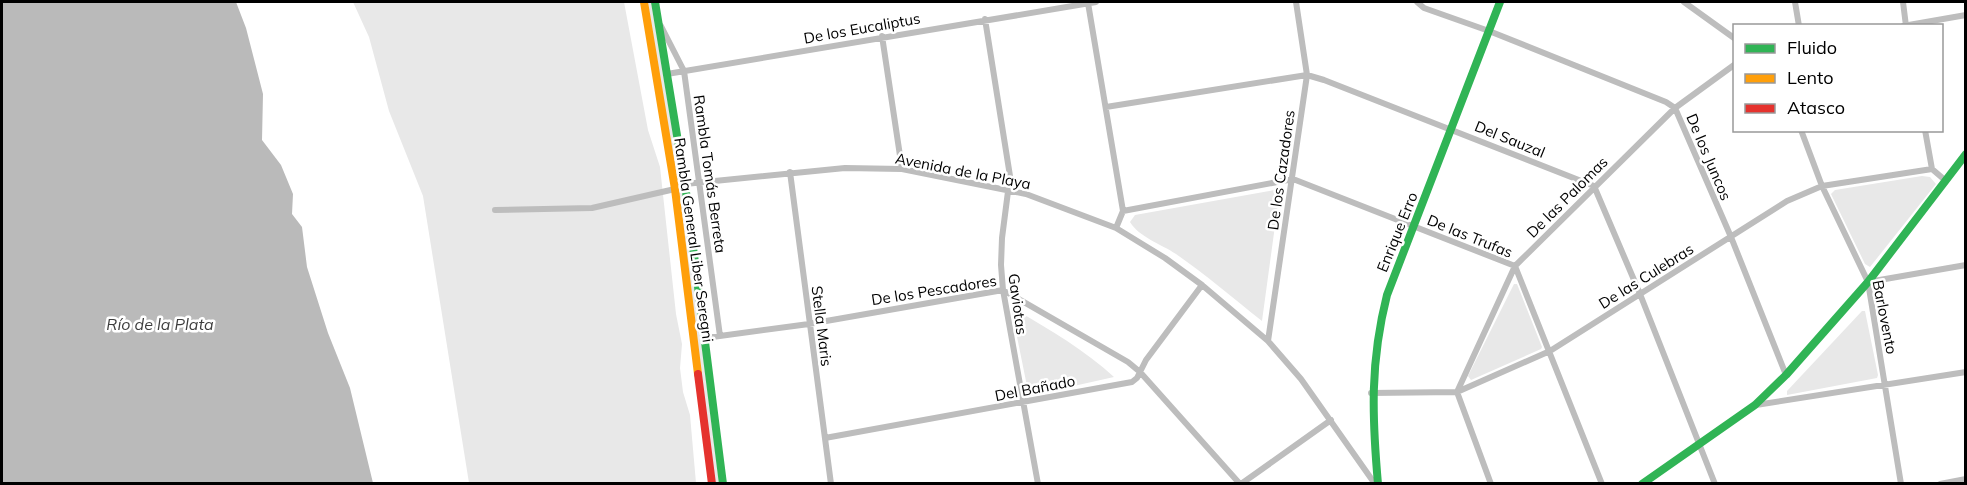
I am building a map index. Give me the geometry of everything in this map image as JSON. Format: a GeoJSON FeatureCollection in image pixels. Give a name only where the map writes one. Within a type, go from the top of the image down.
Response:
{"type":"FeatureCollection","features":[{"type":"Feature","properties":{"kind":"street","name":"Rambla General Liber Seregni"},"geometry":{"type":"LineString","coordinates":[[645,2],[675,189],[712,483]]}},
{"type":"Feature","properties":{"kind":"street","name":"Rambla General Liber Seregni"},"geometry":{"type":"LineString","coordinates":[[655,2],[685,184],[723,483]]}},
{"type":"Feature","properties":{"kind":"street","name":"De los Eucaliptus"},"geometry":{"type":"LineString","coordinates":[[667,74],[882,36],[1096,2]]}},
{"type":"Feature","properties":{"kind":"street","name":"De los Cazadores"},"geometry":{"type":"LineString","coordinates":[[1268,341],[1307,75],[1296,2]]}},
{"type":"Feature","properties":{"kind":"street","name":"De los Juncos"},"geometry":{"type":"LineString","coordinates":[[1417,2],[1424,8],[1666,102],[1675,108],[1731,237],[1786,375]]}},
{"type":"Feature","properties":{"kind":"street","name":"Enrique Erro"},"geometry":{"type":"LineString","coordinates":[[1377,483],[1371,393],[1372,362],[1377,328],[1386,295],[1500,2]]}},
{"type":"Feature","properties":{"kind":"street"},"geometry":{"type":"LineString","coordinates":[[1684,2],[1733,37]]}},
{"type":"Feature","properties":{"kind":"street"},"geometry":{"type":"LineString","coordinates":[[1795,2],[1799,24]]}},
{"type":"Feature","properties":{"kind":"street"},"geometry":{"type":"LineString","coordinates":[[1903,2],[1905,24]]}},
{"type":"Feature","properties":{"kind":"street"},"geometry":{"type":"LineString","coordinates":[[1088,3],[1123,211],[1116,228]]}},
{"type":"Feature","properties":{"kind":"street"},"geometry":{"type":"LineString","coordinates":[[1911,24],[1965,15]]}},
{"type":"Feature","properties":{"kind":"street","name":"Gaviotas"},"geometry":{"type":"LineString","coordinates":[[985,19],[1010,176],[1002,238],[1003,290],[1038,483]]}},
{"type":"Feature","properties":{"kind":"street","name":"Rambla Tomás Berreta"},"geometry":{"type":"LineString","coordinates":[[658,20],[684,71],[720,336]]}},
{"type":"Feature","properties":{"kind":"street"},"geometry":{"type":"LineString","coordinates":[[882,36],[902,169]]}},
{"type":"Feature","properties":{"kind":"street","name":"De las Palomas"},"geometry":{"type":"LineString","coordinates":[[1457,392],[1515,266],[1675,108],[1733,66]]}},
{"type":"Feature","properties":{"kind":"street","name":"Del Sauzal"},"geometry":{"type":"LineString","coordinates":[[1106,107],[1307,75],[1452,129],[1594,186]]}},
{"type":"Feature","properties":{"kind":"street","name":"Barlovento"},"geometry":{"type":"LineString","coordinates":[[1802,132],[1822,186],[1868,282],[1901,483]]}},
{"type":"Feature","properties":{"kind":"street"},"geometry":{"type":"LineString","coordinates":[[1925,132],[1932,169],[1946,181]]}},
{"type":"Feature","properties":{"kind":"street"},"geometry":{"type":"LineString","coordinates":[[1642,483],[1699,446],[1755,405],[1786,375],[1868,282],[1965,154]]}},
{"type":"Feature","properties":{"kind":"street","name":"Avenida de la Playa"},"geometry":{"type":"LineString","coordinates":[[685,184],[845,168],[902,169],[1009,190],[1116,228],[1165,258],[1202,285],[1268,341],[1301,379],[1377,483]]}},
{"type":"Feature","properties":{"kind":"street","name":"De las Culebras"},"geometry":{"type":"LineString","coordinates":[[1371,393],[1457,392],[1550,351],[1787,201],[1822,186],[1932,169]]}},
{"type":"Feature","properties":{"kind":"street","name":"Stella Maris"},"geometry":{"type":"LineString","coordinates":[[790,172],[831,483]]}},
{"type":"Feature","properties":{"kind":"street"},"geometry":{"type":"LineString","coordinates":[[1123,211],[1293,179]]}},
{"type":"Feature","properties":{"kind":"street","name":"De las Trufas"},"geometry":{"type":"LineString","coordinates":[[1293,179],[1515,266],[1602,483]]}},
{"type":"Feature","properties":{"kind":"street"},"geometry":{"type":"LineString","coordinates":[[1594,186],[1640,294],[1714,483]]}},
{"type":"Feature","properties":{"kind":"street"},"geometry":{"type":"LineString","coordinates":[[495,210],[592,208],[675,189]]}},
{"type":"Feature","properties":{"kind":"street"},"geometry":{"type":"LineString","coordinates":[[1868,282],[1965,265]]}},
{"type":"Feature","properties":{"kind":"street"},"geometry":{"type":"LineString","coordinates":[[1140,372],[1146,360],[1202,285]]}},
{"type":"Feature","properties":{"kind":"street","name":"De los Pescadores"},"geometry":{"type":"LineString","coordinates":[[705,338],[809,324],[1003,290],[1128,362],[1140,372],[1241,483]]}},
{"type":"Feature","properties":{"kind":"street","name":"Del Bañado"},"geometry":{"type":"LineString","coordinates":[[825,438],[1132,381],[1140,372]]}},
{"type":"Feature","properties":{"kind":"street"},"geometry":{"type":"LineString","coordinates":[[1755,405],[1965,372]]}},
{"type":"Feature","properties":{"kind":"street"},"geometry":{"type":"LineString","coordinates":[[1457,392],[1491,483]]}},
{"type":"Feature","properties":{"kind":"street"},"geometry":{"type":"LineString","coordinates":[[1241,483],[1331,420]]}},
{"type":"Feature","properties":{"kind":"street"},"geometry":{"type":"LineString","coordinates":[[1940,483],[1965,480]]}},
{"type":"Feature","properties":{"kind":"shaded area"},"geometry":{"type":"Polygon","coordinates":[[[353,2],[624,2],[648,130],[660,167],[676,314],[682,344],[680,368],[683,392],[690,415],[696,483],[469,483],[423,196],[389,111],[369,37],[353,2]]]}},
{"type":"Feature","properties":{"kind":"shaded area"},"geometry":{"type":"Polygon","coordinates":[[[648,2],[651,2],[682,188],[719,483],[715,483],[648,2]]]}},
{"type":"Feature","properties":{"kind":"shaded area"},"geometry":{"type":"Polygon","coordinates":[[[1922,176],[1930,177],[1936,184],[1870,267],[1865,264],[1831,194],[1835,190],[1922,176]]]}},
{"type":"Feature","properties":{"kind":"shaded area"},"geometry":{"type":"Polygon","coordinates":[[[1280,189],[1262,321],[1176,254],[1139,232],[1130,222],[1135,215],[1280,189]]]}},
{"type":"Feature","properties":{"kind":"shaded area"},"geometry":{"type":"Polygon","coordinates":[[[1514,284],[1517,284],[1542,347],[1471,380],[1468,376],[1514,284]]]}},
{"type":"Feature","properties":{"kind":"shaded area"},"geometry":{"type":"Polygon","coordinates":[[[1011,307],[1078,348],[1114,377],[1029,396],[1011,307]]]}},
{"type":"Feature","properties":{"kind":"shaded area"},"geometry":{"type":"Polygon","coordinates":[[[1862,311],[1865,311],[1877,378],[1787,395],[1787,391],[1862,311]]]}},
{"type":"Feature","properties":{"kind":"water","name":"Río de la Plata"},"geometry":{"type":"Polygon","coordinates":[[[2,2],[236,2],[246,28],[263,94],[262,140],[281,165],[293,194],[292,214],[302,227],[307,267],[328,333],[350,388],[373,483],[2,483],[2,2]]]}},
{"type":"Feature","properties":{"kind":"traffic: fast"},"geometry":{"type":"LineString","coordinates":[[655,2],[685,184],[723,484]]}},
{"type":"Feature","properties":{"kind":"traffic: fast"},"geometry":{"type":"LineString","coordinates":[[1378,484],[1374,435],[1375,366],[1387,295],[1500,2]]}},
{"type":"Feature","properties":{"kind":"traffic: fast"},"geometry":{"type":"LineString","coordinates":[[1642,484],[1755,405],[1786,375],[1868,282],[1966,154]]}},
{"type":"Feature","properties":{"kind":"traffic: slow"},"geometry":{"type":"LineString","coordinates":[[644,2],[675,189],[698,374]]}},
{"type":"Feature","properties":{"kind":"traffic: jam"},"geometry":{"type":"LineString","coordinates":[[698,374],[712,484]]}}]}
